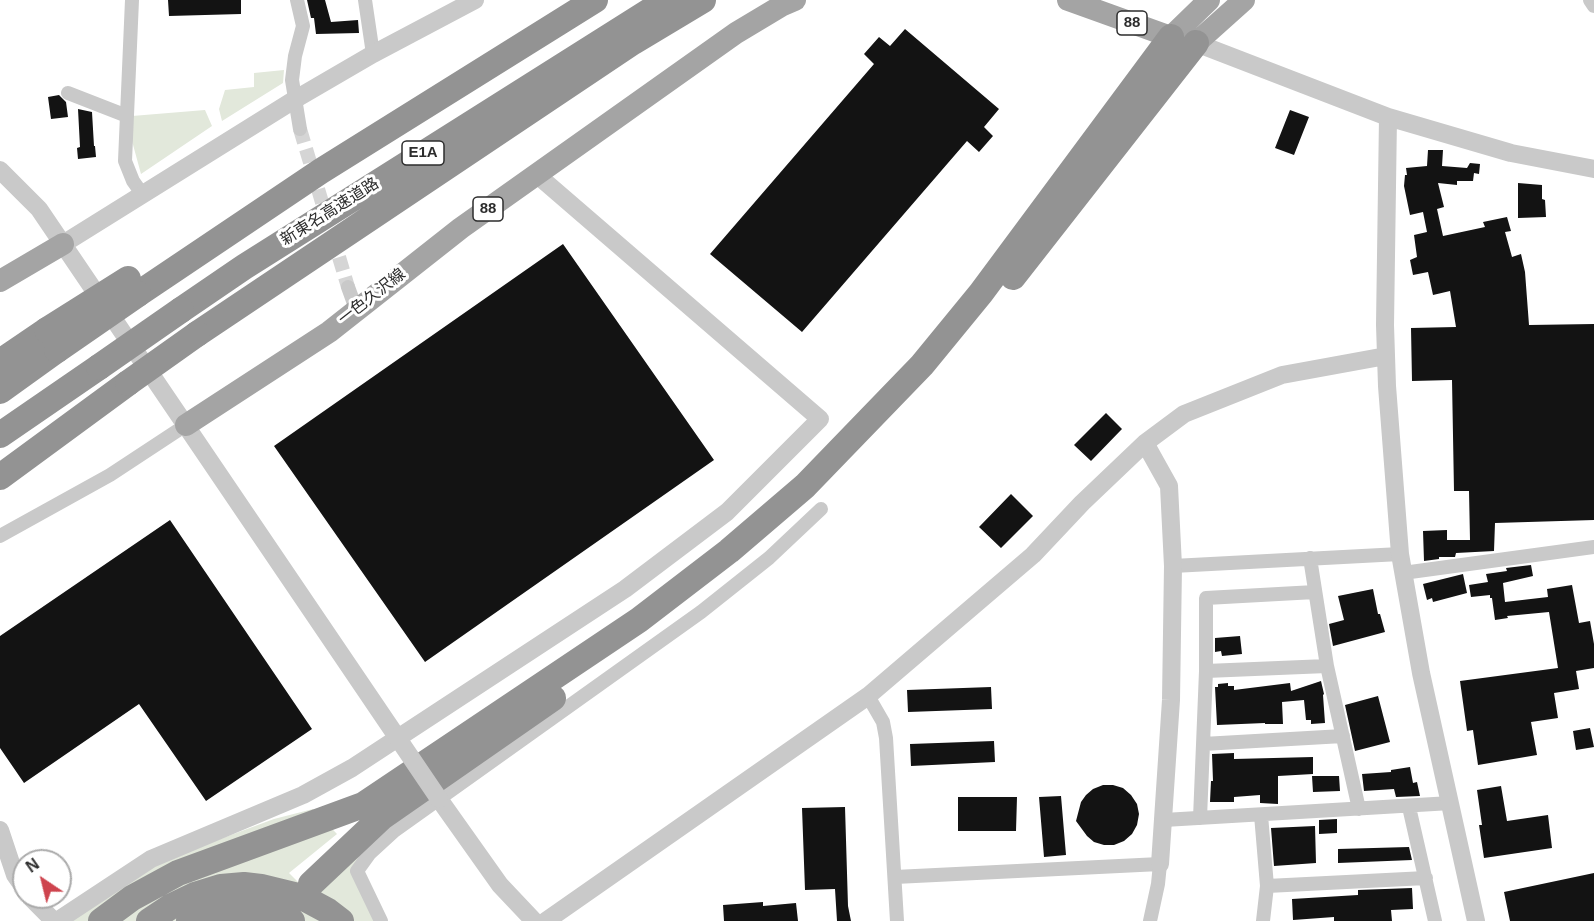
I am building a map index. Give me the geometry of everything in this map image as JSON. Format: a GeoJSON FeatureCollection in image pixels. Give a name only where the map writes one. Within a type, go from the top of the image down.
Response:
{"type":"FeatureCollection","features":[{"type":"Feature","properties":{"kind":"highway","name":"E1A"},"geometry":{"type":"LineString","coordinates":[[0,391],[52,340],[133,286],[595,0]]}},
{"type":"Feature","properties":{"kind":"highway","name":"新東名高速道路"},"geometry":{"type":"LineString","coordinates":[[0,435],[254,260],[668,0]]}},
{"type":"Feature","properties":{"kind":"highway"},"geometry":{"type":"LineString","coordinates":[[0,477],[197,334],[633,42],[703,0]]}},
{"type":"Feature","properties":{"kind":"highway"},"geometry":{"type":"LineString","coordinates":[[101,921],[132,898],[178,873],[363,805],[639,620],[729,551],[805,486],[922,365],[981,292],[1171,37]]}},
{"type":"Feature","properties":{"kind":"highway"},"geometry":{"type":"LineString","coordinates":[[311,884],[382,817],[511,728],[742,562],[816,496],[884,430],[938,372],[1196,43]]}},
{"type":"Feature","properties":{"kind":"highway"},"geometry":{"type":"LineString","coordinates":[[0,362],[52,340]]}},
{"type":"Feature","properties":{"kind":"highway"},"geometry":{"type":"LineString","coordinates":[[149,921],[170,906],[195,895],[221,887],[244,885],[302,897],[328,911],[340,921]]}},
{"type":"Feature","properties":{"kind":"highway"},"geometry":{"type":"LineString","coordinates":[[189,921],[199,916],[225,910],[272,914],[292,921]]}},
{"type":"Feature","properties":{"kind":"main road","name":"一色久沢線"},"geometry":{"type":"LineString","coordinates":[[186,425],[329,332],[460,228],[736,33],[795,0]]}},
{"type":"Feature","properties":{"kind":"main road","name":"88"},"geometry":{"type":"LineString","coordinates":[[1068,0],[1171,37],[1196,43]]}},
{"type":"Feature","properties":{"kind":"main road","name":"88"},"geometry":{"type":"LineString","coordinates":[[1171,37],[1209,0]]}},
{"type":"Feature","properties":{"kind":"main road"},"geometry":{"type":"LineString","coordinates":[[1196,43],[1244,0]]}},
{"type":"Feature","properties":{"kind":"main road"},"geometry":{"type":"LineString","coordinates":[[0,281],[63,244]]}},
{"type":"Feature","properties":{"kind":"street"},"geometry":{"type":"LineString","coordinates":[[132,0],[125,161],[133,180],[143,195]]}},
{"type":"Feature","properties":{"kind":"street"},"geometry":{"type":"LineString","coordinates":[[297,0],[303,26],[295,56],[292,80],[300,129]]}},
{"type":"Feature","properties":{"kind":"street"},"geometry":{"type":"LineString","coordinates":[[365,0],[374,54]]}},
{"type":"Feature","properties":{"kind":"street"},"geometry":{"type":"LineString","coordinates":[[63,244],[294,100],[476,0]]}},
{"type":"Feature","properties":{"kind":"street"},"geometry":{"type":"LineString","coordinates":[[1590,0],[1594,6]]}},
{"type":"Feature","properties":{"kind":"street"},"geometry":{"type":"LineString","coordinates":[[1196,43],[1388,117],[1511,153],[1594,169]]}},
{"type":"Feature","properties":{"kind":"street"},"geometry":{"type":"LineString","coordinates":[[68,93],[127,116]]}},
{"type":"Feature","properties":{"kind":"street"},"geometry":{"type":"LineString","coordinates":[[1388,117],[1386,356],[1400,554],[1421,673],[1476,921]]}},
{"type":"Feature","properties":{"kind":"street"},"geometry":{"type":"LineString","coordinates":[[0,170],[39,209],[439,799],[500,885],[534,921]]}},
{"type":"Feature","properties":{"kind":"street"},"geometry":{"type":"LineString","coordinates":[[43,909],[56,921],[151,859],[303,795],[352,768],[634,582],[727,512],[820,419],[536,174]]}},
{"type":"Feature","properties":{"kind":"street"},"geometry":{"type":"LineString","coordinates":[[348,287],[356,309]]}},
{"type":"Feature","properties":{"kind":"street"},"geometry":{"type":"LineString","coordinates":[[546,921],[868,696],[1033,555],[1082,503],[1144,443],[1184,414],[1282,375],[1386,356]]}},
{"type":"Feature","properties":{"kind":"street"},"geometry":{"type":"LineString","coordinates":[[0,536],[110,475],[186,425]]}},
{"type":"Feature","properties":{"kind":"street"},"geometry":{"type":"LineString","coordinates":[[1144,443],[1169,486],[1173,566],[1171,700],[1164,820],[1158,884],[1150,921]]}},
{"type":"Feature","properties":{"kind":"street"},"geometry":{"type":"LineString","coordinates":[[381,921],[357,871],[369,853],[394,831],[701,612],[769,558],[821,509]]}},
{"type":"Feature","properties":{"kind":"street"},"geometry":{"type":"LineString","coordinates":[[1403,573],[1594,547]]}},
{"type":"Feature","properties":{"kind":"street"},"geometry":{"type":"LineString","coordinates":[[1173,566],[1400,554]]}},
{"type":"Feature","properties":{"kind":"street"},"geometry":{"type":"LineString","coordinates":[[1310,558],[1327,666],[1359,809]]}},
{"type":"Feature","properties":{"kind":"street"},"geometry":{"type":"LineString","coordinates":[[1200,818],[1206,671],[1206,598],[1315,592]]}},
{"type":"Feature","properties":{"kind":"street"},"geometry":{"type":"LineString","coordinates":[[1206,671],[1327,666]]}},
{"type":"Feature","properties":{"kind":"street"},"geometry":{"type":"LineString","coordinates":[[868,696],[883,722],[886,738],[897,921]]}},
{"type":"Feature","properties":{"kind":"street"},"geometry":{"type":"LineString","coordinates":[[1203,744],[1343,736]]}},
{"type":"Feature","properties":{"kind":"street"},"geometry":{"type":"LineString","coordinates":[[1164,820],[1451,803]]}},
{"type":"Feature","properties":{"kind":"street"},"geometry":{"type":"LineString","coordinates":[[1409,807],[1436,921]]}},
{"type":"Feature","properties":{"kind":"street"},"geometry":{"type":"LineString","coordinates":[[1261,815],[1268,886],[1263,921]]}},
{"type":"Feature","properties":{"kind":"street"},"geometry":{"type":"LineString","coordinates":[[0,830],[12,866]]}},
{"type":"Feature","properties":{"kind":"street"},"geometry":{"type":"LineString","coordinates":[[896,877],[1160,864]]}},
{"type":"Feature","properties":{"kind":"street"},"geometry":{"type":"LineString","coordinates":[[1268,886],[1426,878]]}},
{"type":"Feature","properties":{"kind":"shaded area"},"geometry":{"type":"Polygon","coordinates":[[[284,70],[283,83],[222,121],[219,109],[225,90],[254,87],[254,73],[284,70]]]}},
{"type":"Feature","properties":{"kind":"shaded area"},"geometry":{"type":"Polygon","coordinates":[[[205,110],[212,126],[141,174],[132,141],[132,116],[205,110]]]}},
{"type":"Feature","properties":{"kind":"shaded area"},"geometry":{"type":"Polygon","coordinates":[[[313,809],[337,834],[289,873],[305,889],[362,851],[357,871],[384,921],[41,921],[60,909],[72,909],[72,901],[120,871],[139,869],[274,819],[313,809]]]}},
{"type":"Feature","properties":{"kind":"building"},"geometry":{"type":"Polygon","coordinates":[[[168,0],[241,0],[241,14],[169,16],[168,0]]]}},
{"type":"Feature","properties":{"kind":"building"},"geometry":{"type":"Polygon","coordinates":[[[307,0],[325,0],[331,22],[358,20],[359,33],[316,34],[314,18],[311,18],[307,0]]]}},
{"type":"Feature","properties":{"kind":"building"},"geometry":{"type":"Polygon","coordinates":[[[905,29],[999,109],[984,127],[993,136],[979,152],[967,141],[802,332],[710,254],[874,64],[864,54],[879,37],[890,46],[905,29]]]}},
{"type":"Feature","properties":{"kind":"building"},"geometry":{"type":"Polygon","coordinates":[[[59,95],[66,102],[68,117],[51,119],[48,97],[59,95]]]}},
{"type":"Feature","properties":{"kind":"building"},"geometry":{"type":"Polygon","coordinates":[[[78,109],[92,112],[96,157],[78,159],[77,148],[80,147],[78,109]]]}},
{"type":"Feature","properties":{"kind":"building"},"geometry":{"type":"Polygon","coordinates":[[[1290,110],[1309,117],[1294,155],[1275,148],[1290,110]]]}},
{"type":"Feature","properties":{"kind":"building"},"geometry":{"type":"Polygon","coordinates":[[[1428,150],[1443,150],[1442,166],[1467,168],[1470,163],[1480,164],[1479,174],[1474,173],[1473,181],[1457,181],[1457,185],[1438,183],[1444,207],[1437,209],[1443,236],[1485,227],[1483,222],[1507,217],[1511,231],[1505,232],[1512,257],[1521,254],[1525,272],[1529,325],[1594,324],[1594,520],[1495,523],[1494,551],[1456,553],[1455,557],[1439,557],[1439,559],[1424,561],[1423,531],[1447,530],[1447,540],[1470,540],[1469,491],[1454,491],[1452,380],[1412,381],[1411,328],[1456,327],[1450,291],[1433,295],[1428,272],[1413,275],[1410,260],[1417,257],[1414,235],[1427,232],[1423,212],[1410,215],[1404,186],[1406,168],[1427,166],[1428,150]]]}},
{"type":"Feature","properties":{"kind":"building"},"geometry":{"type":"Polygon","coordinates":[[[1518,183],[1542,185],[1546,217],[1518,218],[1518,183]]]}},
{"type":"Feature","properties":{"kind":"building"},"geometry":{"type":"Polygon","coordinates":[[[563,244],[714,460],[425,662],[274,446],[563,244]]]}},
{"type":"Feature","properties":{"kind":"building"},"geometry":{"type":"Polygon","coordinates":[[[1106,413],[1122,429],[1091,461],[1074,445],[1106,413]]]}},
{"type":"Feature","properties":{"kind":"building"},"geometry":{"type":"Polygon","coordinates":[[[1011,494],[1033,516],[1001,548],[979,527],[1011,494]]]}},
{"type":"Feature","properties":{"kind":"building"},"geometry":{"type":"Polygon","coordinates":[[[170,520],[312,729],[206,801],[139,704],[24,783],[0,748],[0,636],[170,520]]]}},
{"type":"Feature","properties":{"kind":"building"},"geometry":{"type":"Polygon","coordinates":[[[1531,565],[1533,576],[1503,583],[1505,602],[1548,597],[1547,589],[1572,585],[1579,623],[1590,621],[1594,644],[1594,668],[1576,671],[1579,689],[1554,693],[1558,718],[1531,722],[1537,755],[1478,765],[1473,730],[1467,731],[1460,681],[1558,668],[1549,612],[1507,616],[1508,618],[1495,620],[1490,595],[1471,597],[1469,585],[1488,582],[1486,574],[1507,571],[1506,568],[1531,565]]]}},
{"type":"Feature","properties":{"kind":"building"},"geometry":{"type":"Polygon","coordinates":[[[1463,574],[1467,593],[1433,602],[1432,598],[1427,600],[1423,584],[1463,574]]]}},
{"type":"Feature","properties":{"kind":"building"},"geometry":{"type":"Polygon","coordinates":[[[1373,589],[1378,614],[1380,614],[1385,632],[1333,646],[1329,624],[1344,620],[1338,596],[1373,589]]]}},
{"type":"Feature","properties":{"kind":"building"},"geometry":{"type":"Polygon","coordinates":[[[1240,636],[1242,654],[1222,656],[1221,651],[1215,652],[1215,638],[1240,636]]]}},
{"type":"Feature","properties":{"kind":"building"},"geometry":{"type":"Polygon","coordinates":[[[1321,681],[1325,723],[1311,724],[1311,720],[1306,720],[1304,700],[1282,702],[1283,724],[1217,725],[1215,687],[1218,687],[1218,684],[1228,683],[1228,686],[1234,686],[1234,690],[1290,683],[1291,691],[1321,681]]]}},
{"type":"Feature","properties":{"kind":"building"},"geometry":{"type":"Polygon","coordinates":[[[991,687],[992,709],[908,712],[907,690],[991,687]]]}},
{"type":"Feature","properties":{"kind":"building"},"geometry":{"type":"Polygon","coordinates":[[[1378,696],[1390,742],[1355,751],[1345,705],[1378,696]]]}},
{"type":"Feature","properties":{"kind":"building"},"geometry":{"type":"Polygon","coordinates":[[[1590,728],[1594,747],[1576,750],[1573,731],[1590,728]]]}},
{"type":"Feature","properties":{"kind":"building"},"geometry":{"type":"Polygon","coordinates":[[[994,741],[995,762],[911,766],[910,744],[994,741]]]}},
{"type":"Feature","properties":{"kind":"building"},"geometry":{"type":"Polygon","coordinates":[[[1234,753],[1234,759],[1313,757],[1313,774],[1278,776],[1278,804],[1260,803],[1260,795],[1234,797],[1234,802],[1210,802],[1211,781],[1213,781],[1212,754],[1234,753]]]}},
{"type":"Feature","properties":{"kind":"building"},"geometry":{"type":"Polygon","coordinates":[[[1410,767],[1413,783],[1417,782],[1420,796],[1396,797],[1394,789],[1364,791],[1362,774],[1391,772],[1391,770],[1410,767]]]}},
{"type":"Feature","properties":{"kind":"building"},"geometry":{"type":"Polygon","coordinates":[[[1312,776],[1339,776],[1340,791],[1313,792],[1312,776]]]}},
{"type":"Feature","properties":{"kind":"building"},"geometry":{"type":"Polygon","coordinates":[[[1103,785],[1123,788],[1137,804],[1139,814],[1132,834],[1124,841],[1114,845],[1094,842],[1076,821],[1081,802],[1086,795],[1103,785]]]}},
{"type":"Feature","properties":{"kind":"building"},"geometry":{"type":"Polygon","coordinates":[[[1501,786],[1507,821],[1548,815],[1552,848],[1484,858],[1477,790],[1501,786]]]}},
{"type":"Feature","properties":{"kind":"building"},"geometry":{"type":"Polygon","coordinates":[[[1061,796],[1066,855],[1044,857],[1039,797],[1061,796]]]}},
{"type":"Feature","properties":{"kind":"building"},"geometry":{"type":"Polygon","coordinates":[[[958,797],[1017,797],[1016,831],[958,831],[958,797]]]}},
{"type":"Feature","properties":{"kind":"building"},"geometry":{"type":"Polygon","coordinates":[[[845,807],[848,906],[851,921],[837,921],[835,889],[805,890],[802,808],[845,807]]]}},
{"type":"Feature","properties":{"kind":"building"},"geometry":{"type":"Polygon","coordinates":[[[1337,819],[1337,833],[1319,834],[1319,820],[1337,819]]]}},
{"type":"Feature","properties":{"kind":"building"},"geometry":{"type":"Polygon","coordinates":[[[1315,826],[1316,863],[1274,866],[1271,828],[1315,826]]]}},
{"type":"Feature","properties":{"kind":"building"},"geometry":{"type":"Polygon","coordinates":[[[1409,847],[1412,860],[1338,863],[1338,849],[1409,847]]]}},
{"type":"Feature","properties":{"kind":"building"},"geometry":{"type":"Polygon","coordinates":[[[1594,873],[1594,921],[1510,921],[1504,892],[1594,873]]]}},
{"type":"Feature","properties":{"kind":"building"},"geometry":{"type":"Polygon","coordinates":[[[1412,888],[1413,909],[1391,910],[1392,921],[1334,921],[1334,917],[1293,920],[1292,899],[1358,895],[1358,890],[1412,888]]]}},
{"type":"Feature","properties":{"kind":"building"},"geometry":{"type":"Polygon","coordinates":[[[763,902],[763,906],[796,903],[798,921],[724,921],[723,905],[763,902]]]}},
{"type":"Feature","properties":{"kind":"tunnel"},"geometry":{"type":"LineString","coordinates":[[300,129],[327,219]]}},
{"type":"Feature","properties":{"kind":"tunnel"},"geometry":{"type":"LineString","coordinates":[[333,237],[348,287]]}}]}
